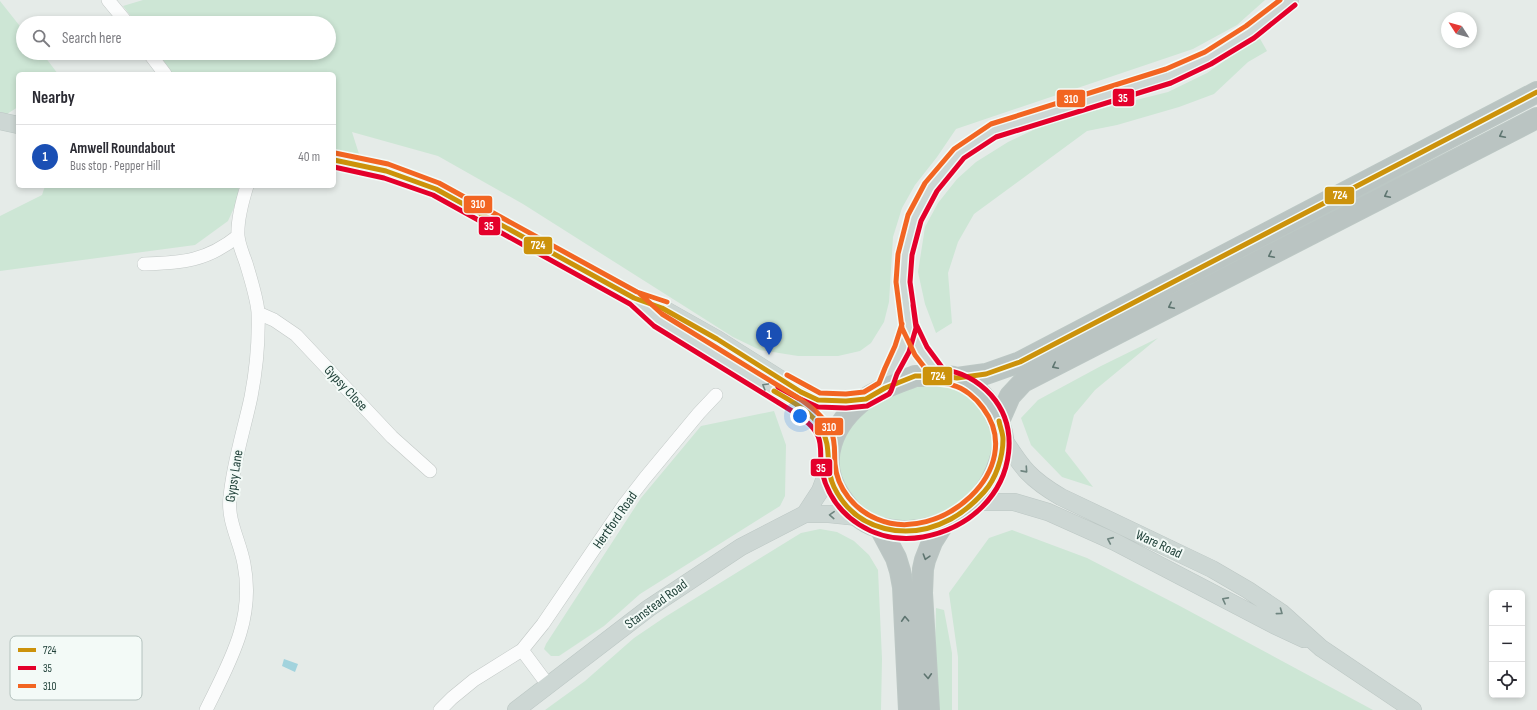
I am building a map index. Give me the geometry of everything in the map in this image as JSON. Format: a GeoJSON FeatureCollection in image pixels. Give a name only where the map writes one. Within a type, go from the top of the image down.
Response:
{"type":"FeatureCollection","features":[{"type":"Feature","properties":{"kind":"highway"},"geometry":{"type":"LineString","coordinates":[[1537,92],[1020,362],[986,374],[948,377],[915,376],[885,388],[866,399],[847,415],[836,434],[829,460],[835,488],[846,505],[858,517],[868,524],[880,528],[898,531],[920,530],[944,523],[962,514],[978,502],[991,483],[1000,460],[1001,430],[1010,396],[1023,382],[1537,118]]}},
{"type":"Feature","properties":{"kind":"highway"},"geometry":{"type":"LineString","coordinates":[[948,377],[977,390],[990,404],[1001,430]]}},
{"type":"Feature","properties":{"kind":"highway"},"geometry":{"type":"LineString","coordinates":[[929,710],[922,574],[924,560],[944,523]]}},
{"type":"Feature","properties":{"kind":"highway"},"geometry":{"type":"LineString","coordinates":[[880,528],[896,558],[903,587],[909,710]]}},
{"type":"Feature","properties":{"kind":"main road"},"geometry":{"type":"LineString","coordinates":[[948,377],[933,365],[921,351],[909,326],[903,282],[904,254],[914,218],[931,187],[959,153],[993,130],[1035,116],[1118,93],[1169,76],[1208,58],[1250,32],[1290,0]]}},
{"type":"Feature","properties":{"kind":"main road"},"geometry":{"type":"LineString","coordinates":[[0,121],[16,125]]}},
{"type":"Feature","properties":{"kind":"main road"},"geometry":{"type":"LineString","coordinates":[[336,160],[380,169],[409,177],[436,189],[634,298],[662,308],[717,339],[801,392],[818,400],[846,401],[866,399]]}},
{"type":"Feature","properties":{"kind":"main road"},"geometry":{"type":"LineString","coordinates":[[634,298],[658,320],[796,404],[809,414],[820,427],[824,435],[829,460]]}},
{"type":"Feature","properties":{"kind":"main road"},"geometry":{"type":"LineString","coordinates":[[885,388],[891,371],[902,349],[909,326]]}},
{"type":"Feature","properties":{"kind":"main road","name":"Ware Road"},"geometry":{"type":"LineString","coordinates":[[1001,430],[1019,464],[1030,476],[1045,488],[1224,576],[1282,613],[1321,648]]}},
{"type":"Feature","properties":{"kind":"main road","name":"Stanstead Road"},"geometry":{"type":"LineString","coordinates":[[805,514],[820,491],[829,460]]}},
{"type":"Feature","properties":{"kind":"main road","name":"Ware Road"},"geometry":{"type":"LineString","coordinates":[[978,502],[1014,502],[1048,512],[1115,542],[1321,648],[1413,710]]}},
{"type":"Feature","properties":{"kind":"main road","name":"Stanstead Road"},"geometry":{"type":"LineString","coordinates":[[516,710],[649,608],[741,547],[805,514],[829,514],[858,517]]}},
{"type":"Feature","properties":{"kind":"street"},"geometry":{"type":"LineString","coordinates":[[108,0],[121,16]]}},
{"type":"Feature","properties":{"kind":"street"},"geometry":{"type":"LineString","coordinates":[[155,60],[164,72]]}},
{"type":"Feature","properties":{"kind":"street","name":"Gypsy Lane"},"geometry":{"type":"LineString","coordinates":[[206,710],[240,637],[246,608],[246,575],[229,511],[233,473],[251,396],[258,313],[238,236],[239,220],[245,188]]}},
{"type":"Feature","properties":{"kind":"street"},"geometry":{"type":"LineString","coordinates":[[144,264],[190,260],[215,252],[238,236]]}},
{"type":"Feature","properties":{"kind":"street","name":"Gypsy Close"},"geometry":{"type":"LineString","coordinates":[[258,313],[274,320],[296,335],[392,437],[430,471]]}},
{"type":"Feature","properties":{"kind":"street","name":"Hertford Road"},"geometry":{"type":"LineString","coordinates":[[440,710],[474,680],[522,650],[543,624],[645,478],[699,413],[716,395]]}},
{"type":"Feature","properties":{"kind":"street"},"geometry":{"type":"LineString","coordinates":[[522,650],[548,685]]}},
{"type":"Feature","properties":{"kind":"green space"},"geometry":{"type":"Polygon","coordinates":[[[143,0],[1265,0],[1237,25],[1193,49],[956,129],[937,157],[915,185],[902,208],[893,237],[889,302],[884,322],[871,343],[860,351],[838,356],[798,356],[760,350],[733,337],[523,204],[438,156],[352,132],[359,154],[336,150],[336,72],[171,72],[163,60],[336,60],[336,16],[131,16],[123,6],[143,0]]]}},
{"type":"Feature","properties":{"kind":"green space"},"geometry":{"type":"Polygon","coordinates":[[[0,1],[16,21],[16,60],[47,60],[56,72],[16,72],[16,108],[7,114],[0,112],[0,1]]]}},
{"type":"Feature","properties":{"kind":"green space"},"geometry":{"type":"Polygon","coordinates":[[[1259,37],[1267,51],[1248,62],[1214,94],[1179,107],[1117,125],[1087,131],[974,214],[958,242],[948,273],[952,323],[936,333],[925,304],[918,272],[925,227],[938,203],[957,179],[976,162],[1008,142],[1052,121],[1168,92],[1207,73],[1259,37]]]}},
{"type":"Feature","properties":{"kind":"green space"},"geometry":{"type":"Polygon","coordinates":[[[44,188],[239,188],[237,201],[228,221],[195,245],[0,271],[0,216],[42,195],[44,188]]]}},
{"type":"Feature","properties":{"kind":"green space"},"geometry":{"type":"Polygon","coordinates":[[[1158,338],[1095,390],[1074,415],[1065,451],[1093,487],[1062,477],[1031,445],[1021,418],[1038,400],[1101,366],[1158,338]]]}},
{"type":"Feature","properties":{"kind":"green space"},"geometry":{"type":"Polygon","coordinates":[[[947,384],[966,393],[981,407],[994,435],[995,456],[969,502],[949,514],[909,526],[868,515],[846,492],[839,472],[839,453],[844,434],[862,410],[906,385],[947,384]]]}},
{"type":"Feature","properties":{"kind":"green space"},"geometry":{"type":"Polygon","coordinates":[[[774,411],[786,445],[785,496],[780,506],[640,594],[604,626],[559,656],[551,656],[544,649],[546,644],[641,498],[701,426],[774,411]]]}},
{"type":"Feature","properties":{"kind":"green space"},"geometry":{"type":"Polygon","coordinates":[[[820,529],[837,532],[854,541],[869,555],[878,570],[882,659],[881,710],[545,710],[585,681],[634,638],[665,617],[801,533],[820,529]]]}},
{"type":"Feature","properties":{"kind":"green space"},"geometry":{"type":"Polygon","coordinates":[[[1012,530],[1087,558],[1178,605],[1373,710],[958,710],[958,657],[949,593],[989,538],[1012,530]]]}},
{"type":"Feature","properties":{"kind":"green space"},"geometry":{"type":"Polygon","coordinates":[[[936,608],[944,610],[952,653],[952,710],[936,710],[936,608]]]}},
{"type":"Feature","properties":{"kind":"water"},"geometry":{"type":"Polygon","coordinates":[[[284,659],[298,664],[295,672],[282,666],[284,659]]]}},
{"type":"Feature","properties":{"kind":"transit line","name":"310"},"geometry":{"type":"LineString","coordinates":[[639,293],[662,314],[800,399],[818,413],[825,421],[833,435],[836,473],[839,482],[848,498],[861,510],[877,519],[901,524],[926,522],[950,512],[970,496],[986,477],[995,455],[994,431],[983,408],[973,397],[956,386],[935,381],[915,355],[902,328],[896,282],[898,254],[908,215],[925,183],[954,149],[991,124],[1166,69],[1205,52],[1246,26],[1280,0]]}},
{"type":"Feature","properties":{"kind":"transit line","name":"35"},"geometry":{"type":"LineString","coordinates":[[336,167],[384,178],[433,195],[630,304],[654,326],[792,411],[810,425],[818,436],[821,449],[821,467],[828,488],[836,503],[859,525],[889,537],[923,537],[939,533],[962,522],[976,513],[992,495],[1000,481],[1006,467],[1009,452],[1009,437],[1006,422],[1000,408],[991,395],[981,385],[970,378],[958,373],[944,370],[927,347],[916,324],[910,282],[912,255],[921,221],[937,191],[964,158],[996,137],[1171,83],[1211,64],[1254,38],[1295,5]]}},
{"type":"Feature","properties":{"kind":"transit line","name":"724"},"geometry":{"type":"LineString","coordinates":[[336,160],[386,171],[436,189],[634,298],[662,308],[717,339],[801,392],[818,400],[846,401],[866,399],[885,388],[915,376],[957,378],[986,374],[1020,362],[1537,92]]}},
{"type":"Feature","properties":{"kind":"transit line","name":"310"},"geometry":{"type":"LineString","coordinates":[[336,153],[388,164],[439,183],[637,292],[667,302]]}},
{"type":"Feature","properties":{"kind":"transit line","name":"35"},"geometry":{"type":"LineString","coordinates":[[778,387],[818,407],[846,408],[867,406],[889,394],[897,374],[909,352],[916,328],[913,305]]}},
{"type":"Feature","properties":{"kind":"transit line","name":"310"},"geometry":{"type":"LineString","coordinates":[[787,375],[820,393],[846,394],[864,392],[879,383],[895,346],[902,324]]}},
{"type":"Feature","properties":{"kind":"transit line","name":"724"},"geometry":{"type":"LineString","coordinates":[[774,391],[806,411],[821,428],[827,443],[831,480],[844,502],[856,514],[869,523],[901,531],[918,530],[935,526],[951,519],[969,507],[984,492],[992,481],[1002,453],[1003,437],[999,421]]}},
{"type":"Feature","properties":{"kind":"place","name":"Amwell Roundabout"},"geometry":{"type":"Point","coordinates":[769,355]}}]}
